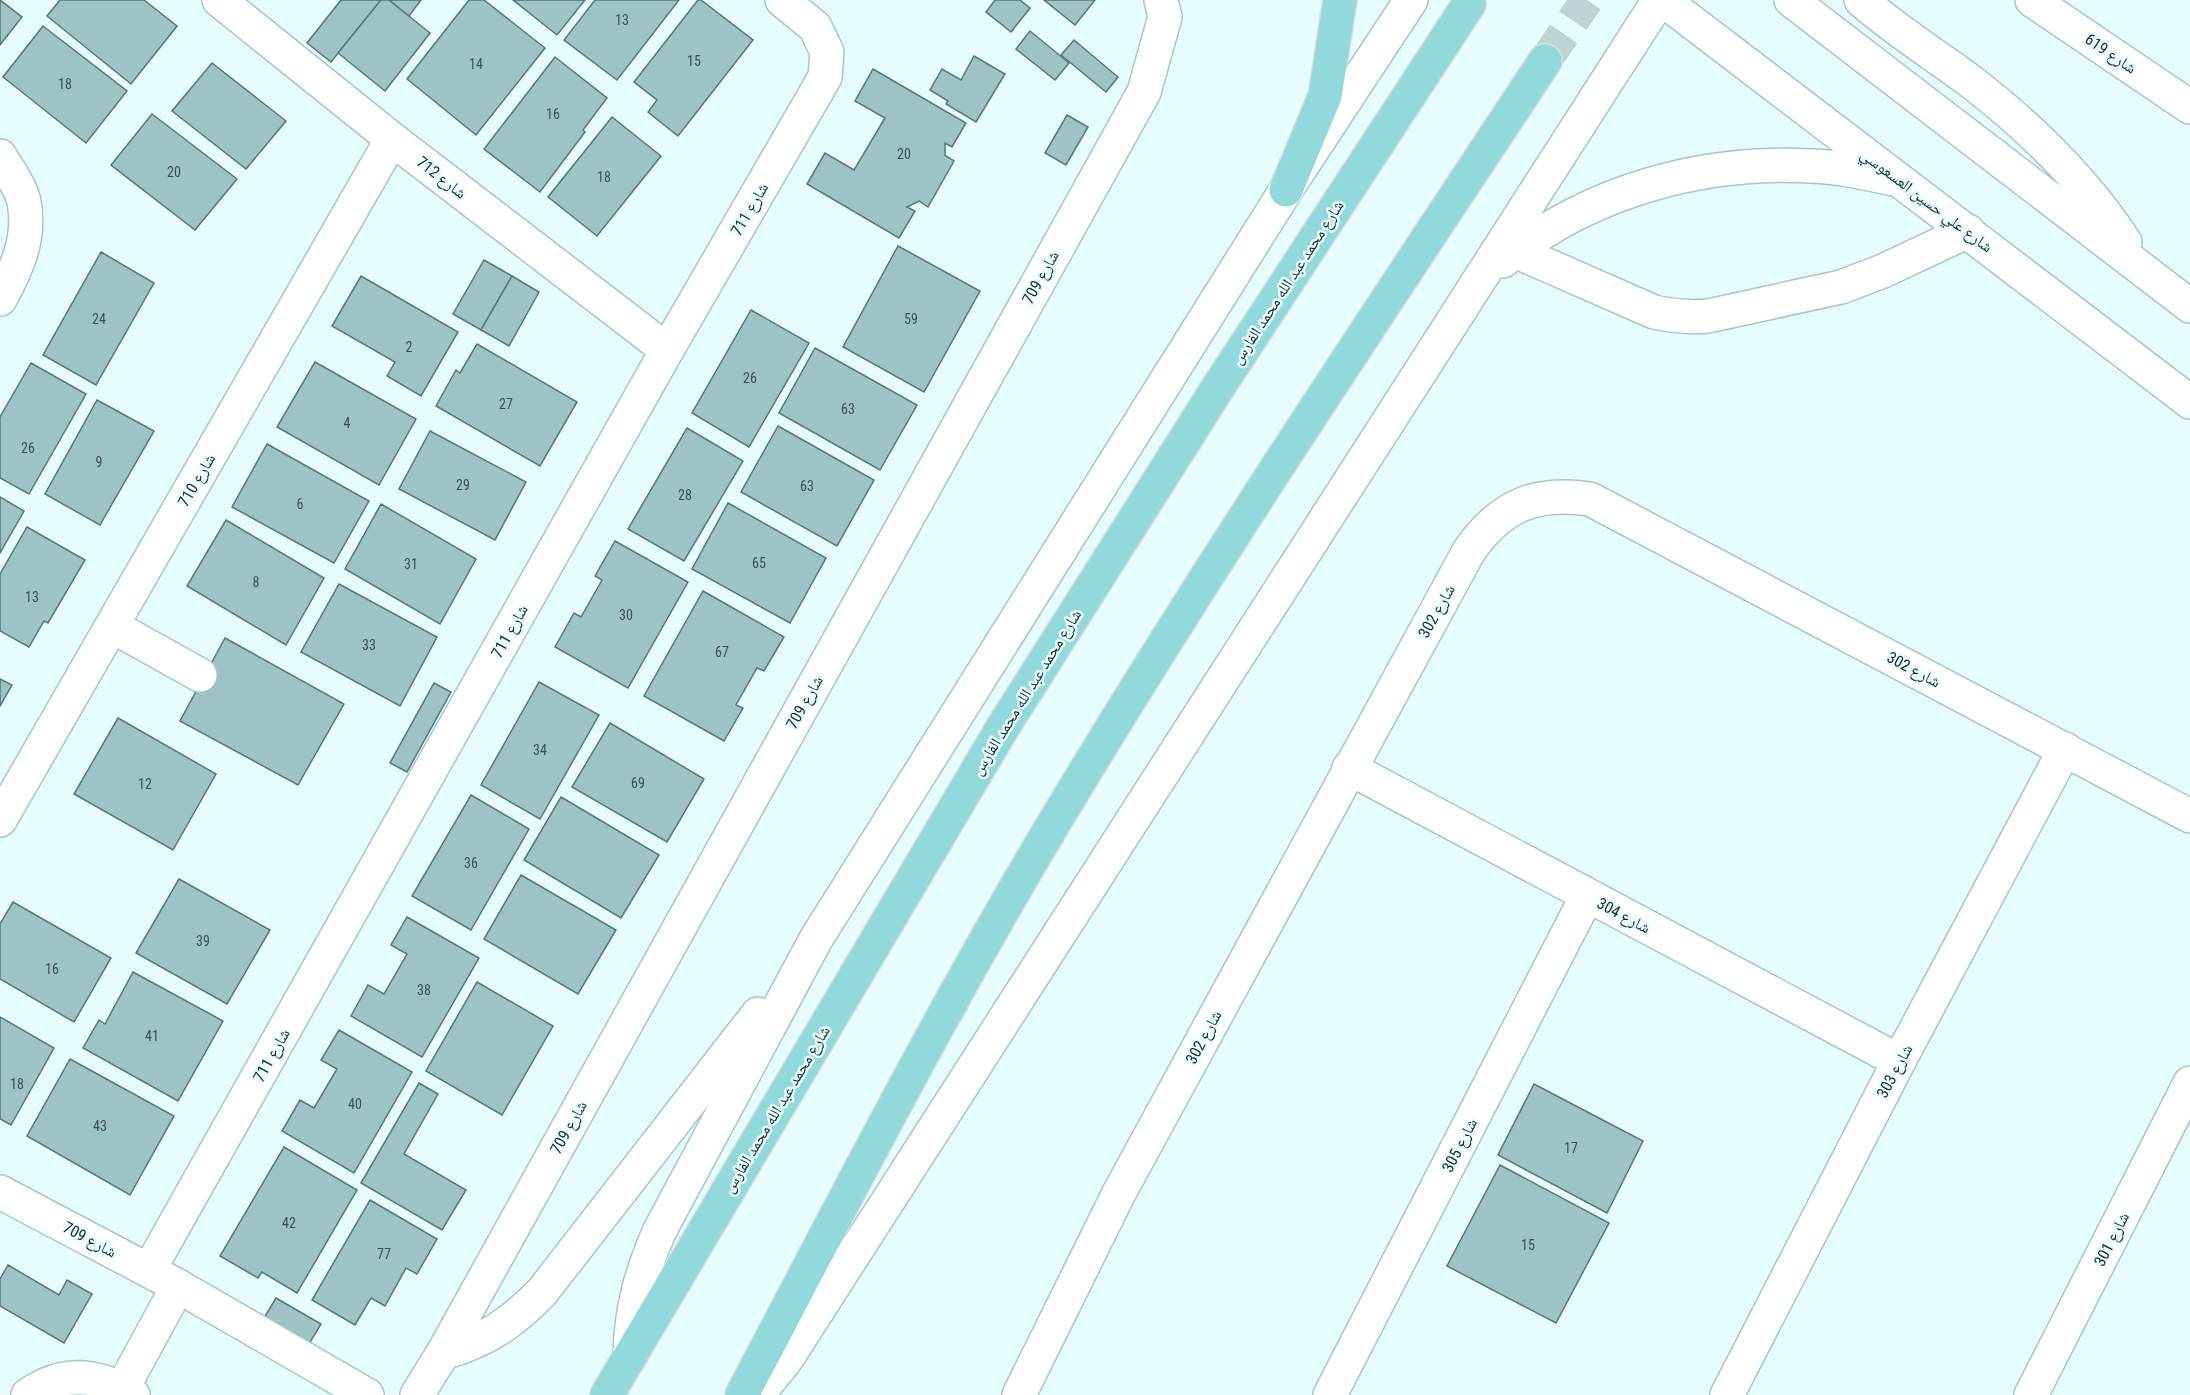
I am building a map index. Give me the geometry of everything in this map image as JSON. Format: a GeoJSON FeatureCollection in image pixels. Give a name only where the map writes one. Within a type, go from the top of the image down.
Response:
{"type":"FeatureCollection","features":[{"type":"Feature","properties":{"kind":"main road"},"geometry":{"type":"LineString","coordinates":[[1286,190],[1325,96],[1340,0]]}},
{"type":"Feature","properties":{"kind":"main road","name":"شارع محمد عبد الله محمد الفارس"},"geometry":{"type":"LineString","coordinates":[[607,1395],[1003,727],[1219,386],[1469,4]]}},
{"type":"Feature","properties":{"kind":"main road"},"geometry":{"type":"LineString","coordinates":[[741,1395],[948,1005],[1056,819],[1195,594],[1545,60]]}},
{"type":"Feature","properties":{"kind":"street","name":"شارع 712"},"geometry":{"type":"LineString","coordinates":[[219,0],[392,139],[667,350]]}},
{"type":"Feature","properties":{"kind":"street","name":"شارع 711"},"geometry":{"type":"LineString","coordinates":[[149,1270],[667,350],[825,77],[827,52],[815,27],[782,0]]}},
{"type":"Feature","properties":{"kind":"street","name":"شارع 709"},"geometry":{"type":"LineString","coordinates":[[417,1395],[443,1353],[1144,92],[1165,17],[1161,0]]}},
{"type":"Feature","properties":{"kind":"street"},"geometry":{"type":"LineString","coordinates":[[630,1355],[631,1324],[636,1297],[646,1262],[660,1230],[816,939],[1286,190],[1411,0]]}},
{"type":"Feature","properties":{"kind":"street"},"geometry":{"type":"LineString","coordinates":[[757,1395],[802,1335],[1661,0]]}},
{"type":"Feature","properties":{"kind":"street","name":"شارع علي حسين العسعوسي"},"geometry":{"type":"LineString","coordinates":[[1661,0],[1968,231],[2190,402]]}},
{"type":"Feature","properties":{"kind":"street"},"geometry":{"type":"LineString","coordinates":[[1791,0],[2190,306]]}},
{"type":"Feature","properties":{"kind":"street"},"geometry":{"type":"LineString","coordinates":[[1861,0],[1983,91],[2050,150],[2085,187],[2143,268]]}},
{"type":"Feature","properties":{"kind":"street","name":"شارع 619"},"geometry":{"type":"LineString","coordinates":[[2032,0],[2190,107]]}},
{"type":"Feature","properties":{"kind":"street","name":"شارع 710"},"geometry":{"type":"LineString","coordinates":[[0,820],[392,139]]}},
{"type":"Feature","properties":{"kind":"street"},"geometry":{"type":"LineString","coordinates":[[0,156],[24,200],[25,243],[12,278],[0,299]]}},
{"type":"Feature","properties":{"kind":"street"},"geometry":{"type":"LineString","coordinates":[[1480,279],[1515,251],[1553,226],[1604,201],[1668,180],[1722,169],[1768,165],[1813,166],[1858,171],[1902,181]]}},
{"type":"Feature","properties":{"kind":"street"},"geometry":{"type":"LineString","coordinates":[[1515,251],[1654,312],[1691,318],[1731,312],[1841,287],[1873,275],[1968,231]]}},
{"type":"Feature","properties":{"kind":"street","name":"شارع 302"},"geometry":{"type":"LineString","coordinates":[[1019,1395],[1119,1192],[1469,551],[1495,520],[1512,508],[1530,501],[1560,496],[1590,499],[1608,507],[2190,816]]}},
{"type":"Feature","properties":{"kind":"street"},"geometry":{"type":"LineString","coordinates":[[112,626],[200,675]]}},
{"type":"Feature","properties":{"kind":"street","name":"شارع 303"},"geometry":{"type":"LineString","coordinates":[[1727,1395],[1899,1061],[2066,749]]}},
{"type":"Feature","properties":{"kind":"street","name":"شارع 304"},"geometry":{"type":"LineString","coordinates":[[1349,768],[1899,1061]]}},
{"type":"Feature","properties":{"kind":"street","name":"شارع 305"},"geometry":{"type":"LineString","coordinates":[[1330,1395],[1587,896]]}},
{"type":"Feature","properties":{"kind":"street"},"geometry":{"type":"LineString","coordinates":[[443,1353],[465,1347],[507,1325],[542,1292],[816,939]]}},
{"type":"Feature","properties":{"kind":"street","name":"شارع 301"},"geometry":{"type":"LineString","coordinates":[[2031,1395],[2190,1083]]}},
{"type":"Feature","properties":{"kind":"street","name":"شارع 709"},"geometry":{"type":"LineString","coordinates":[[0,1192],[178,1286],[367,1395]]}},
{"type":"Feature","properties":{"kind":"street"},"geometry":{"type":"LineString","coordinates":[[28,1395],[45,1384],[64,1378],[84,1377],[104,1380],[127,1392],[178,1286]]}},
{"type":"Feature","properties":{"kind":"building"},"geometry":{"type":"Polygon","coordinates":[[[0,0],[22,17],[0,45],[0,0]]]}},
{"type":"Feature","properties":{"kind":"building"},"geometry":{"type":"Polygon","coordinates":[[[60,0],[144,0],[177,26],[131,84],[47,16],[60,0]]]}},
{"type":"Feature","properties":{"kind":"building"},"geometry":{"type":"Polygon","coordinates":[[[341,0],[381,0],[331,62],[307,43],[341,0]]]}},
{"type":"Feature","properties":{"kind":"building"},"geometry":{"type":"Polygon","coordinates":[[[381,0],[389,0],[430,33],[385,91],[338,53],[381,0]]]}},
{"type":"Feature","properties":{"kind":"building"},"geometry":{"type":"Polygon","coordinates":[[[389,0],[421,0],[409,16],[389,0]]]}},
{"type":"Feature","properties":{"kind":"building"},"geometry":{"type":"Polygon","coordinates":[[[469,0],[484,0],[545,48],[476,135],[407,79],[469,0]]]}},
{"type":"Feature","properties":{"kind":"building"},"geometry":{"type":"Polygon","coordinates":[[[513,0],[585,0],[557,35],[513,0]]]}},
{"type":"Feature","properties":{"kind":"building"},"geometry":{"type":"Polygon","coordinates":[[[595,0],[679,0],[617,80],[564,40],[595,0]]]}},
{"type":"Feature","properties":{"kind":"building"},"geometry":{"type":"Polygon","coordinates":[[[698,0],[753,40],[678,136],[648,112],[657,100],[634,82],[698,0]]]}},
{"type":"Feature","properties":{"kind":"building"},"geometry":{"type":"Polygon","coordinates":[[[995,0],[1020,0],[1030,8],[1011,32],[986,12],[995,0]]]}},
{"type":"Feature","properties":{"kind":"building"},"geometry":{"type":"Polygon","coordinates":[[[1044,0],[1095,0],[1075,25],[1044,0]]]}},
{"type":"Feature","properties":{"kind":"building"},"geometry":{"type":"Polygon","coordinates":[[[43,26],[127,91],[86,143],[3,77],[43,26]]]}},
{"type":"Feature","properties":{"kind":"building"},"geometry":{"type":"Polygon","coordinates":[[[1030,31],[1069,63],[1055,80],[1016,49],[1030,31]]]}},
{"type":"Feature","properties":{"kind":"building"},"geometry":{"type":"Polygon","coordinates":[[[1074,40],[1118,77],[1106,92],[1061,55],[1074,40]]]}},
{"type":"Feature","properties":{"kind":"building"},"geometry":{"type":"Polygon","coordinates":[[[974,56],[1005,74],[976,122],[946,104],[948,101],[930,90],[942,69],[961,80],[974,56]]]}},
{"type":"Feature","properties":{"kind":"building"},"geometry":{"type":"Polygon","coordinates":[[[555,57],[607,98],[583,130],[585,132],[540,192],[484,149],[555,57]]]}},
{"type":"Feature","properties":{"kind":"building"},"geometry":{"type":"Polygon","coordinates":[[[212,63],[286,121],[246,169],[172,111],[212,63]]]}},
{"type":"Feature","properties":{"kind":"building"},"geometry":{"type":"Polygon","coordinates":[[[873,69],[966,123],[952,147],[945,143],[945,155],[954,161],[928,207],[919,201],[907,207],[915,211],[899,238],[807,184],[825,153],[854,170],[885,118],[855,101],[873,69]]]}},
{"type":"Feature","properties":{"kind":"building"},"geometry":{"type":"Polygon","coordinates":[[[152,114],[237,179],[195,230],[111,165],[152,114]]]}},
{"type":"Feature","properties":{"kind":"building"},"geometry":{"type":"Polygon","coordinates":[[[1067,115],[1088,127],[1066,165],[1045,153],[1067,115]]]}},
{"type":"Feature","properties":{"kind":"building"},"geometry":{"type":"Polygon","coordinates":[[[612,117],[661,156],[597,236],[548,197],[612,117]]]}},
{"type":"Feature","properties":{"kind":"building"},"geometry":{"type":"Polygon","coordinates":[[[898,246],[980,291],[924,392],[843,347],[898,246]]]}},
{"type":"Feature","properties":{"kind":"building"},"geometry":{"type":"Polygon","coordinates":[[[101,252],[154,283],[96,385],[43,355],[101,252]]]}},
{"type":"Feature","properties":{"kind":"building"},"geometry":{"type":"Polygon","coordinates":[[[484,260],[512,276],[481,330],[453,314],[484,260]]]}},
{"type":"Feature","properties":{"kind":"building"},"geometry":{"type":"Polygon","coordinates":[[[361,276],[458,332],[421,396],[387,376],[395,362],[332,326],[361,276]]]}},
{"type":"Feature","properties":{"kind":"building"},"geometry":{"type":"Polygon","coordinates":[[[512,276],[539,292],[509,346],[481,330],[512,276]]]}},
{"type":"Feature","properties":{"kind":"building"},"geometry":{"type":"Polygon","coordinates":[[[751,310],[809,343],[749,447],[692,413],[751,310]]]}},
{"type":"Feature","properties":{"kind":"building"},"geometry":{"type":"Polygon","coordinates":[[[477,344],[577,402],[540,466],[436,406],[456,370],[460,373],[477,344]]]}},
{"type":"Feature","properties":{"kind":"building"},"geometry":{"type":"Polygon","coordinates":[[[815,348],[917,405],[880,470],[779,413],[815,348]]]}},
{"type":"Feature","properties":{"kind":"building"},"geometry":{"type":"Polygon","coordinates":[[[315,362],[416,419],[379,485],[277,427],[315,362]]]}},
{"type":"Feature","properties":{"kind":"building"},"geometry":{"type":"Polygon","coordinates":[[[31,363],[86,394],[29,494],[0,478],[0,417],[31,363]]]}},
{"type":"Feature","properties":{"kind":"building"},"geometry":{"type":"Polygon","coordinates":[[[97,400],[154,431],[100,525],[45,494],[97,400]]]}},
{"type":"Feature","properties":{"kind":"building"},"geometry":{"type":"Polygon","coordinates":[[[778,426],[874,480],[837,546],[741,492],[778,426]]]}},
{"type":"Feature","properties":{"kind":"building"},"geometry":{"type":"Polygon","coordinates":[[[687,428],[743,461],[684,561],[628,529],[687,428]]]}},
{"type":"Feature","properties":{"kind":"building"},"geometry":{"type":"Polygon","coordinates":[[[430,431],[526,482],[495,540],[399,489],[430,431]]]}},
{"type":"Feature","properties":{"kind":"building"},"geometry":{"type":"Polygon","coordinates":[[[267,444],[369,501],[334,563],[232,507],[267,444]]]}},
{"type":"Feature","properties":{"kind":"building"},"geometry":{"type":"Polygon","coordinates":[[[0,497],[24,511],[0,553],[0,497]]]}},
{"type":"Feature","properties":{"kind":"building"},"geometry":{"type":"Polygon","coordinates":[[[728,503],[826,558],[790,623],[692,569],[728,503]]]}},
{"type":"Feature","properties":{"kind":"building"},"geometry":{"type":"Polygon","coordinates":[[[381,504],[476,559],[440,624],[345,569],[381,504]]]}},
{"type":"Feature","properties":{"kind":"building"},"geometry":{"type":"Polygon","coordinates":[[[226,520],[324,578],[286,645],[187,586],[226,520]]]}},
{"type":"Feature","properties":{"kind":"building"},"geometry":{"type":"Polygon","coordinates":[[[27,527],[85,560],[48,623],[44,621],[29,647],[0,631],[0,574],[27,527]]]}},
{"type":"Feature","properties":{"kind":"building"},"geometry":{"type":"Polygon","coordinates":[[[615,541],[688,582],[628,688],[555,647],[574,613],[581,617],[602,580],[595,576],[615,541]]]}},
{"type":"Feature","properties":{"kind":"building"},"geometry":{"type":"Polygon","coordinates":[[[339,584],[437,637],[400,706],[301,652],[339,584]]]}},
{"type":"Feature","properties":{"kind":"building"},"geometry":{"type":"Polygon","coordinates":[[[703,591],[784,637],[764,671],[757,668],[736,705],[743,708],[724,741],[644,696],[703,591]]]}},
{"type":"Feature","properties":{"kind":"building"},"geometry":{"type":"Polygon","coordinates":[[[225,638],[344,704],[298,785],[180,721],[225,638]]]}},
{"type":"Feature","properties":{"kind":"building"},"geometry":{"type":"Polygon","coordinates":[[[0,679],[12,685],[0,706],[0,679]]]}},
{"type":"Feature","properties":{"kind":"building"},"geometry":{"type":"Polygon","coordinates":[[[539,682],[599,715],[540,819],[481,785],[539,682]]]}},
{"type":"Feature","properties":{"kind":"building"},"geometry":{"type":"Polygon","coordinates":[[[434,683],[451,692],[407,772],[390,763],[434,683]]]}},
{"type":"Feature","properties":{"kind":"building"},"geometry":{"type":"Polygon","coordinates":[[[118,718],[216,774],[173,850],[74,794],[118,718]]]}},
{"type":"Feature","properties":{"kind":"building"},"geometry":{"type":"Polygon","coordinates":[[[610,723],[704,779],[667,842],[572,787],[610,723]]]}},
{"type":"Feature","properties":{"kind":"building"},"geometry":{"type":"Polygon","coordinates":[[[471,795],[529,829],[471,930],[412,896],[471,795]]]}},
{"type":"Feature","properties":{"kind":"building"},"geometry":{"type":"Polygon","coordinates":[[[561,797],[659,855],[621,918],[524,860],[561,797]]]}},
{"type":"Feature","properties":{"kind":"building"},"geometry":{"type":"Polygon","coordinates":[[[521,875],[616,930],[578,994],[484,939],[521,875]]]}},
{"type":"Feature","properties":{"kind":"building"},"geometry":{"type":"Polygon","coordinates":[[[179,879],[270,930],[227,1004],[136,953],[179,879]]]}},
{"type":"Feature","properties":{"kind":"building"},"geometry":{"type":"Polygon","coordinates":[[[13,902],[111,958],[74,1022],[0,979],[0,924],[13,902]]]}},
{"type":"Feature","properties":{"kind":"building"},"geometry":{"type":"Polygon","coordinates":[[[407,917],[479,958],[422,1057],[351,1016],[368,985],[384,994],[407,954],[391,945],[407,917]]]}},
{"type":"Feature","properties":{"kind":"building"},"geometry":{"type":"Polygon","coordinates":[[[133,972],[223,1021],[178,1101],[83,1048],[99,1020],[105,1024],[133,972]]]}},
{"type":"Feature","properties":{"kind":"building"},"geometry":{"type":"Polygon","coordinates":[[[477,982],[553,1026],[502,1115],[426,1071],[477,982]]]}},
{"type":"Feature","properties":{"kind":"building"},"geometry":{"type":"Polygon","coordinates":[[[0,1017],[54,1048],[11,1125],[0,1119],[0,1017]]]}},
{"type":"Feature","properties":{"kind":"building"},"geometry":{"type":"Polygon","coordinates":[[[339,1030],[412,1072],[354,1173],[282,1131],[300,1100],[314,1108],[337,1069],[321,1060],[339,1030]]]}},
{"type":"Feature","properties":{"kind":"building"},"geometry":{"type":"Polygon","coordinates":[[[70,1059],[174,1116],[130,1195],[27,1136],[70,1059]]]}},
{"type":"Feature","properties":{"kind":"building"},"geometry":{"type":"Polygon","coordinates":[[[419,1083],[438,1094],[404,1154],[466,1190],[442,1230],[361,1183],[419,1083]]]}},
{"type":"Feature","properties":{"kind":"building"},"geometry":{"type":"Polygon","coordinates":[[[1534,1084],[1643,1141],[1607,1213],[1498,1155],[1534,1084]]]}},
{"type":"Feature","properties":{"kind":"building"},"geometry":{"type":"Polygon","coordinates":[[[284,1147],[357,1190],[297,1293],[262,1272],[258,1278],[220,1256],[284,1147]]]}},
{"type":"Feature","properties":{"kind":"building"},"geometry":{"type":"Polygon","coordinates":[[[1500,1165],[1609,1223],[1556,1323],[1447,1266],[1500,1165]]]}},
{"type":"Feature","properties":{"kind":"building"},"geometry":{"type":"Polygon","coordinates":[[[370,1200],[437,1239],[417,1274],[406,1268],[385,1306],[371,1298],[355,1325],[312,1300],[370,1200]]]}},
{"type":"Feature","properties":{"kind":"building"},"geometry":{"type":"Polygon","coordinates":[[[8,1265],[59,1295],[67,1280],[92,1294],[64,1343],[0,1306],[0,1279],[8,1265]]]}},
{"type":"Feature","properties":{"kind":"building"},"geometry":{"type":"Polygon","coordinates":[[[276,1298],[321,1324],[309,1344],[264,1318],[276,1298]]]}},
{"type":"Feature","properties":{"kind":"tunnel"},"geometry":{"type":"LineString","coordinates":[[1545,61],[1587,0]]}}]}
